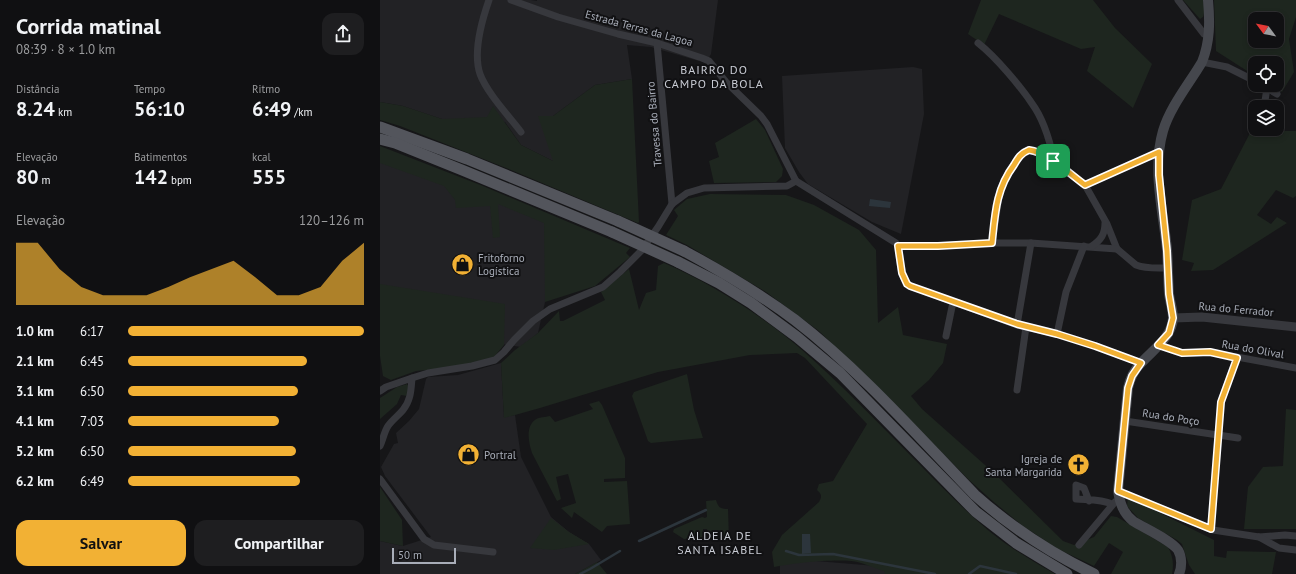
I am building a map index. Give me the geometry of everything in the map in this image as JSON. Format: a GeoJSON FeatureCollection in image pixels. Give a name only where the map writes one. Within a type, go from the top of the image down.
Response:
{"type":"FeatureCollection","features":[{"type":"Feature","properties":{"kind":"main road"},"geometry":{"type":"LineString","coordinates":[[1182,572],[1180,555],[1176,548],[1133,522],[1125,513],[1116,498],[1130,382],[1141,363],[1169,333],[1173,318],[1169,294],[1167,251],[1159,175],[1159,152],[1163,131],[1168,117],[1202,62],[1207,48],[1209,17],[1208,0]]}},
{"type":"Feature","properties":{"kind":"main road"},"geometry":{"type":"LineString","coordinates":[[380,127],[467,159],[618,221],[684,251],[728,275],[795,320],[820,340],[863,379],[985,504],[1027,536],[1072,564],[1094,574]]}},
{"type":"Feature","properties":{"kind":"main road"},"geometry":{"type":"LineString","coordinates":[[380,139],[395,143],[449,164],[612,232],[720,283],[751,303],[797,337],[840,373],[976,512],[1016,543],[1067,574]]}},
{"type":"Feature","properties":{"kind":"street"},"geometry":{"type":"LineString","coordinates":[[489,0],[483,18],[479,46],[478,63],[480,74],[491,93],[521,132]]}},
{"type":"Feature","properties":{"kind":"street","name":"Estrada Terras da Lagoa"},"geometry":{"type":"LineString","coordinates":[[511,0],[558,17],[618,34],[657,43],[687,52],[709,61],[726,82],[761,116],[767,124],[796,180]]}},
{"type":"Feature","properties":{"kind":"street"},"geometry":{"type":"LineString","coordinates":[[1178,0],[1204,34],[1208,37]]}},
{"type":"Feature","properties":{"kind":"street","name":"Travessa do Bairro"},"geometry":{"type":"LineString","coordinates":[[657,43],[672,204]]}},
{"type":"Feature","properties":{"kind":"street"},"geometry":{"type":"LineString","coordinates":[[978,43],[989,51],[1035,109],[1052,151],[1053,161]]}},
{"type":"Feature","properties":{"kind":"street"},"geometry":{"type":"LineString","coordinates":[[1202,62],[1227,67],[1248,78]]}},
{"type":"Feature","properties":{"kind":"street"},"geometry":{"type":"LineString","coordinates":[[1273,92],[1277,94]]}},
{"type":"Feature","properties":{"kind":"street"},"geometry":{"type":"LineString","coordinates":[[992,243],[1000,190],[1009,171],[1022,153],[1029,150],[1053,161],[1085,185],[1104,219],[1117,248],[1136,265],[1145,268],[1167,268]]}},
{"type":"Feature","properties":{"kind":"street"},"geometry":{"type":"LineString","coordinates":[[1085,185],[1159,152]]}},
{"type":"Feature","properties":{"kind":"street"},"geometry":{"type":"LineString","coordinates":[[380,391],[386,387],[428,373],[472,366],[495,360],[533,321],[550,309],[603,287],[640,251],[658,227],[672,204],[687,193],[704,188],[787,186],[796,180],[896,243],[898,246],[902,273],[907,284],[910,286],[1017,324],[1057,334],[1141,363]]}},
{"type":"Feature","properties":{"kind":"street"},"geometry":{"type":"LineString","coordinates":[[1057,334],[1066,292],[1088,246],[1098,242],[1103,235],[1105,230],[1104,219]]}},
{"type":"Feature","properties":{"kind":"street"},"geometry":{"type":"LineString","coordinates":[[898,246],[1031,243],[1117,248]]}},
{"type":"Feature","properties":{"kind":"street"},"geometry":{"type":"LineString","coordinates":[[1017,324],[1031,243]]}},
{"type":"Feature","properties":{"kind":"street"},"geometry":{"type":"LineString","coordinates":[[946,336],[953,302]]}},
{"type":"Feature","properties":{"kind":"street","name":"Rua do Ferrador"},"geometry":{"type":"LineString","coordinates":[[1173,318],[1202,317],[1296,327]]}},
{"type":"Feature","properties":{"kind":"street"},"geometry":{"type":"LineString","coordinates":[[1018,390],[1026,327]]}},
{"type":"Feature","properties":{"kind":"street","name":"Rua do Olival"},"geometry":{"type":"LineString","coordinates":[[1158,345],[1182,353],[1210,352],[1296,368]]}},
{"type":"Feature","properties":{"kind":"street"},"geometry":{"type":"LineString","coordinates":[[1211,529],[1221,402],[1237,358]]}},
{"type":"Feature","properties":{"kind":"street"},"geometry":{"type":"LineString","coordinates":[[380,446],[389,424],[403,410],[408,402],[411,393],[412,378]]}},
{"type":"Feature","properties":{"kind":"street","name":"Rua do Poço"},"geometry":{"type":"LineString","coordinates":[[1125,421],[1238,438]]}},
{"type":"Feature","properties":{"kind":"street"},"geometry":{"type":"LineString","coordinates":[[380,479],[428,543],[493,552]]}},
{"type":"Feature","properties":{"kind":"street"},"geometry":{"type":"LineString","coordinates":[[1079,545],[1116,498]]}},
{"type":"Feature","properties":{"kind":"street"},"geometry":{"type":"LineString","coordinates":[[1089,501],[1106,502],[1116,498],[1211,529],[1259,537],[1282,535],[1296,536]]}},
{"type":"Feature","properties":{"kind":"street"},"geometry":{"type":"LineString","coordinates":[[1279,548],[1278,540],[1282,535]]}},
{"type":"Feature","properties":{"kind":"street"},"geometry":{"type":"LineString","coordinates":[[1259,537],[1279,548],[1296,550]]}},
{"type":"Feature","properties":{"kind":"shaded area"},"geometry":{"type":"Polygon","coordinates":[[[380,0],[718,0],[711,54],[706,63],[651,47],[627,45],[632,79],[595,85],[553,116],[553,161],[521,145],[505,122],[442,119],[403,106],[380,102],[380,0]]]}},
{"type":"Feature","properties":{"kind":"shaded area"},"geometry":{"type":"Polygon","coordinates":[[[981,0],[1093,0],[1115,28],[1152,64],[1133,108],[1087,71],[1095,47],[1081,49],[999,14],[984,45],[968,34],[981,0]]]}},
{"type":"Feature","properties":{"kind":"shaded area"},"geometry":{"type":"Polygon","coordinates":[[[1183,0],[1203,0],[1205,10],[1203,17],[1200,19],[1183,0]]]}},
{"type":"Feature","properties":{"kind":"shaded area"},"geometry":{"type":"Polygon","coordinates":[[[1214,0],[1296,0],[1296,17],[1289,39],[1294,72],[1284,89],[1284,56],[1248,56],[1248,72],[1216,51],[1214,0]]]}},
{"type":"Feature","properties":{"kind":"shaded area"},"geometry":{"type":"Polygon","coordinates":[[[913,67],[922,69],[924,114],[901,234],[872,222],[808,184],[785,148],[782,76],[913,67]]]}},
{"type":"Feature","properties":{"kind":"shaded area"},"geometry":{"type":"Polygon","coordinates":[[[632,79],[638,223],[511,170],[400,126],[380,120],[380,102],[403,106],[442,119],[487,117],[493,106],[521,145],[553,161],[538,116],[553,116],[595,85],[632,79]]]}},
{"type":"Feature","properties":{"kind":"shaded area"},"geometry":{"type":"Polygon","coordinates":[[[756,119],[765,130],[783,169],[782,176],[776,182],[714,183],[709,161],[719,157],[715,143],[756,119]]]}},
{"type":"Feature","properties":{"kind":"shaded area"},"geometry":{"type":"Polygon","coordinates":[[[1284,131],[1296,131],[1296,196],[1293,198],[1276,190],[1257,215],[1271,224],[1277,217],[1287,223],[1213,270],[1191,271],[1194,263],[1182,260],[1192,200],[1221,189],[1248,136],[1284,136],[1284,131]]]}},
{"type":"Feature","properties":{"kind":"shaded area"},"geometry":{"type":"Polygon","coordinates":[[[380,146],[483,186],[630,248],[626,253],[630,257],[595,286],[545,302],[544,223],[498,204],[500,237],[493,238],[490,206],[456,208],[455,200],[444,186],[380,163],[380,146]]]}},
{"type":"Feature","properties":{"kind":"shaded area"},"geometry":{"type":"Polygon","coordinates":[[[380,159],[548,220],[545,302],[538,333],[521,347],[501,344],[380,292],[380,159]]]}},
{"type":"Feature","properties":{"kind":"shaded area"},"geometry":{"type":"Polygon","coordinates":[[[710,194],[786,195],[814,205],[859,230],[876,250],[878,323],[898,307],[903,335],[947,344],[943,363],[929,380],[911,396],[922,409],[994,473],[1063,541],[1074,545],[1094,537],[1111,516],[1117,517],[1168,547],[1173,560],[1172,574],[1111,574],[1123,552],[1109,543],[1094,566],[1058,549],[1023,526],[969,480],[819,331],[766,292],[687,245],[666,235],[678,216],[674,210],[687,199],[710,194]]]}},
{"type":"Feature","properties":{"kind":"shaded area"},"geometry":{"type":"Polygon","coordinates":[[[870,199],[891,202],[890,208],[869,206],[870,199]]]}},
{"type":"Feature","properties":{"kind":"shaded area"},"geometry":{"type":"Polygon","coordinates":[[[664,263],[700,280],[771,325],[802,350],[864,408],[980,524],[1013,549],[1055,574],[885,574],[884,571],[863,564],[843,561],[812,562],[774,567],[772,552],[782,535],[819,502],[821,494],[817,490],[819,484],[833,481],[867,424],[805,358],[797,353],[750,355],[658,372],[504,418],[501,363],[515,350],[538,333],[559,311],[560,321],[563,321],[605,300],[601,292],[629,269],[639,310],[646,293],[656,290],[658,266],[664,263]]]}},
{"type":"Feature","properties":{"kind":"shaded area"},"geometry":{"type":"Polygon","coordinates":[[[380,284],[505,304],[504,345],[493,358],[461,367],[416,371],[391,380],[383,376],[380,356],[380,284]]]}},
{"type":"Feature","properties":{"kind":"shaded area"},"geometry":{"type":"Polygon","coordinates":[[[501,363],[504,417],[515,415],[521,457],[551,517],[569,532],[589,544],[601,560],[575,574],[380,574],[380,541],[403,546],[431,537],[385,476],[381,467],[394,444],[398,443],[396,433],[419,409],[426,379],[428,377],[458,375],[501,363]]]}},
{"type":"Feature","properties":{"kind":"shaded area"},"geometry":{"type":"Polygon","coordinates":[[[687,374],[694,410],[703,438],[651,443],[648,441],[632,396],[634,392],[687,374]]]}},
{"type":"Feature","properties":{"kind":"shaded area"},"geometry":{"type":"Polygon","coordinates":[[[407,384],[409,387],[407,396],[401,395],[397,404],[380,419],[380,398],[397,387],[407,384]]]}},
{"type":"Feature","properties":{"kind":"shaded area"},"geometry":{"type":"Polygon","coordinates":[[[599,401],[625,458],[625,478],[604,479],[604,482],[627,481],[630,524],[607,526],[602,532],[574,512],[572,518],[561,508],[576,503],[568,474],[556,477],[561,499],[557,501],[532,453],[529,436],[530,427],[536,419],[550,416],[555,422],[593,409],[589,404],[599,401]]]}},
{"type":"Feature","properties":{"kind":"shaded area"},"geometry":{"type":"Polygon","coordinates":[[[1286,409],[1296,410],[1296,529],[1244,529],[1248,487],[1263,467],[1283,466],[1286,409]]]}},
{"type":"Feature","properties":{"kind":"shaded area"},"geometry":{"type":"Polygon","coordinates":[[[380,487],[402,520],[403,546],[380,541],[380,487]]]}},
{"type":"Feature","properties":{"kind":"shaded area"},"geometry":{"type":"Polygon","coordinates":[[[1128,497],[1214,540],[1214,556],[1226,558],[1227,551],[1276,552],[1272,574],[1195,574],[1189,565],[1182,544],[1138,518],[1127,506],[1128,497]]]}},
{"type":"Feature","properties":{"kind":"shaded area"},"geometry":{"type":"Polygon","coordinates":[[[716,500],[720,507],[723,509],[728,509],[729,539],[709,540],[707,529],[703,529],[704,538],[684,539],[673,532],[674,529],[702,517],[707,517],[706,501],[716,500]]]}},
{"type":"Feature","properties":{"kind":"shaded area"},"geometry":{"type":"Polygon","coordinates":[[[551,518],[569,532],[589,544],[554,550],[530,548],[551,518]]]}},
{"type":"Feature","properties":{"kind":"shaded area"},"geometry":{"type":"Polygon","coordinates":[[[802,534],[810,534],[811,553],[802,554],[802,534]]]}},
{"type":"Feature","properties":{"kind":"shaded area"},"geometry":{"type":"Polygon","coordinates":[[[780,558],[888,567],[914,574],[780,574],[780,558]]]}},
{"type":"Feature","properties":{"kind":"shaded area"},"geometry":{"type":"Polygon","coordinates":[[[597,562],[607,574],[575,574],[597,562]]]}},
{"type":"Feature","properties":{"kind":"waterway"},"geometry":{"type":"LineString","coordinates":[[639,541],[706,510]]}},
{"type":"Feature","properties":{"kind":"waterway"},"geometry":{"type":"LineString","coordinates":[[580,574],[620,551]]}},
{"type":"Feature","properties":{"kind":"waterway"},"geometry":{"type":"LineString","coordinates":[[786,551],[799,555],[833,554],[935,574]]}},
{"type":"Feature","properties":{"kind":"waterway"},"geometry":{"type":"LineString","coordinates":[[969,574],[980,566],[1016,574]]}},
{"type":"Feature","properties":{"kind":"place","name":"Fritoforno Logística"},"geometry":{"type":"Point","coordinates":[463,264]}},
{"type":"Feature","properties":{"kind":"place","name":"Portral"},"geometry":{"type":"Point","coordinates":[468,455]}},
{"type":"Feature","properties":{"kind":"place","name":"Igreja de Santa Margarida"},"geometry":{"type":"Point","coordinates":[1078,465]}},
{"type":"Feature","properties":{"kind":"district","name":"BAIRRO DO CAMPO DA BOLA"},"geometry":{"type":"Point","coordinates":[714,76]}},
{"type":"Feature","properties":{"kind":"district","name":"ALDEIA DE SANTA ISABEL"},"geometry":{"type":"Point","coordinates":[720,542]}},
{"type":"Feature","properties":{"kind":"route"},"geometry":{"type":"LineString","coordinates":[[1029,150],[1034,151],[1053,161],[1085,185],[1159,152],[1159,175],[1167,251],[1169,294],[1173,318],[1172,327],[1169,333],[1158,345],[1182,353],[1210,352],[1237,358],[1221,402],[1211,529],[1118,491],[1128,388],[1132,376],[1141,363],[1057,334],[1026,327],[992,316],[910,286],[904,278],[898,246],[938,246],[992,243],[1000,190],[1009,171],[1022,153],[1029,150]]}}]}
